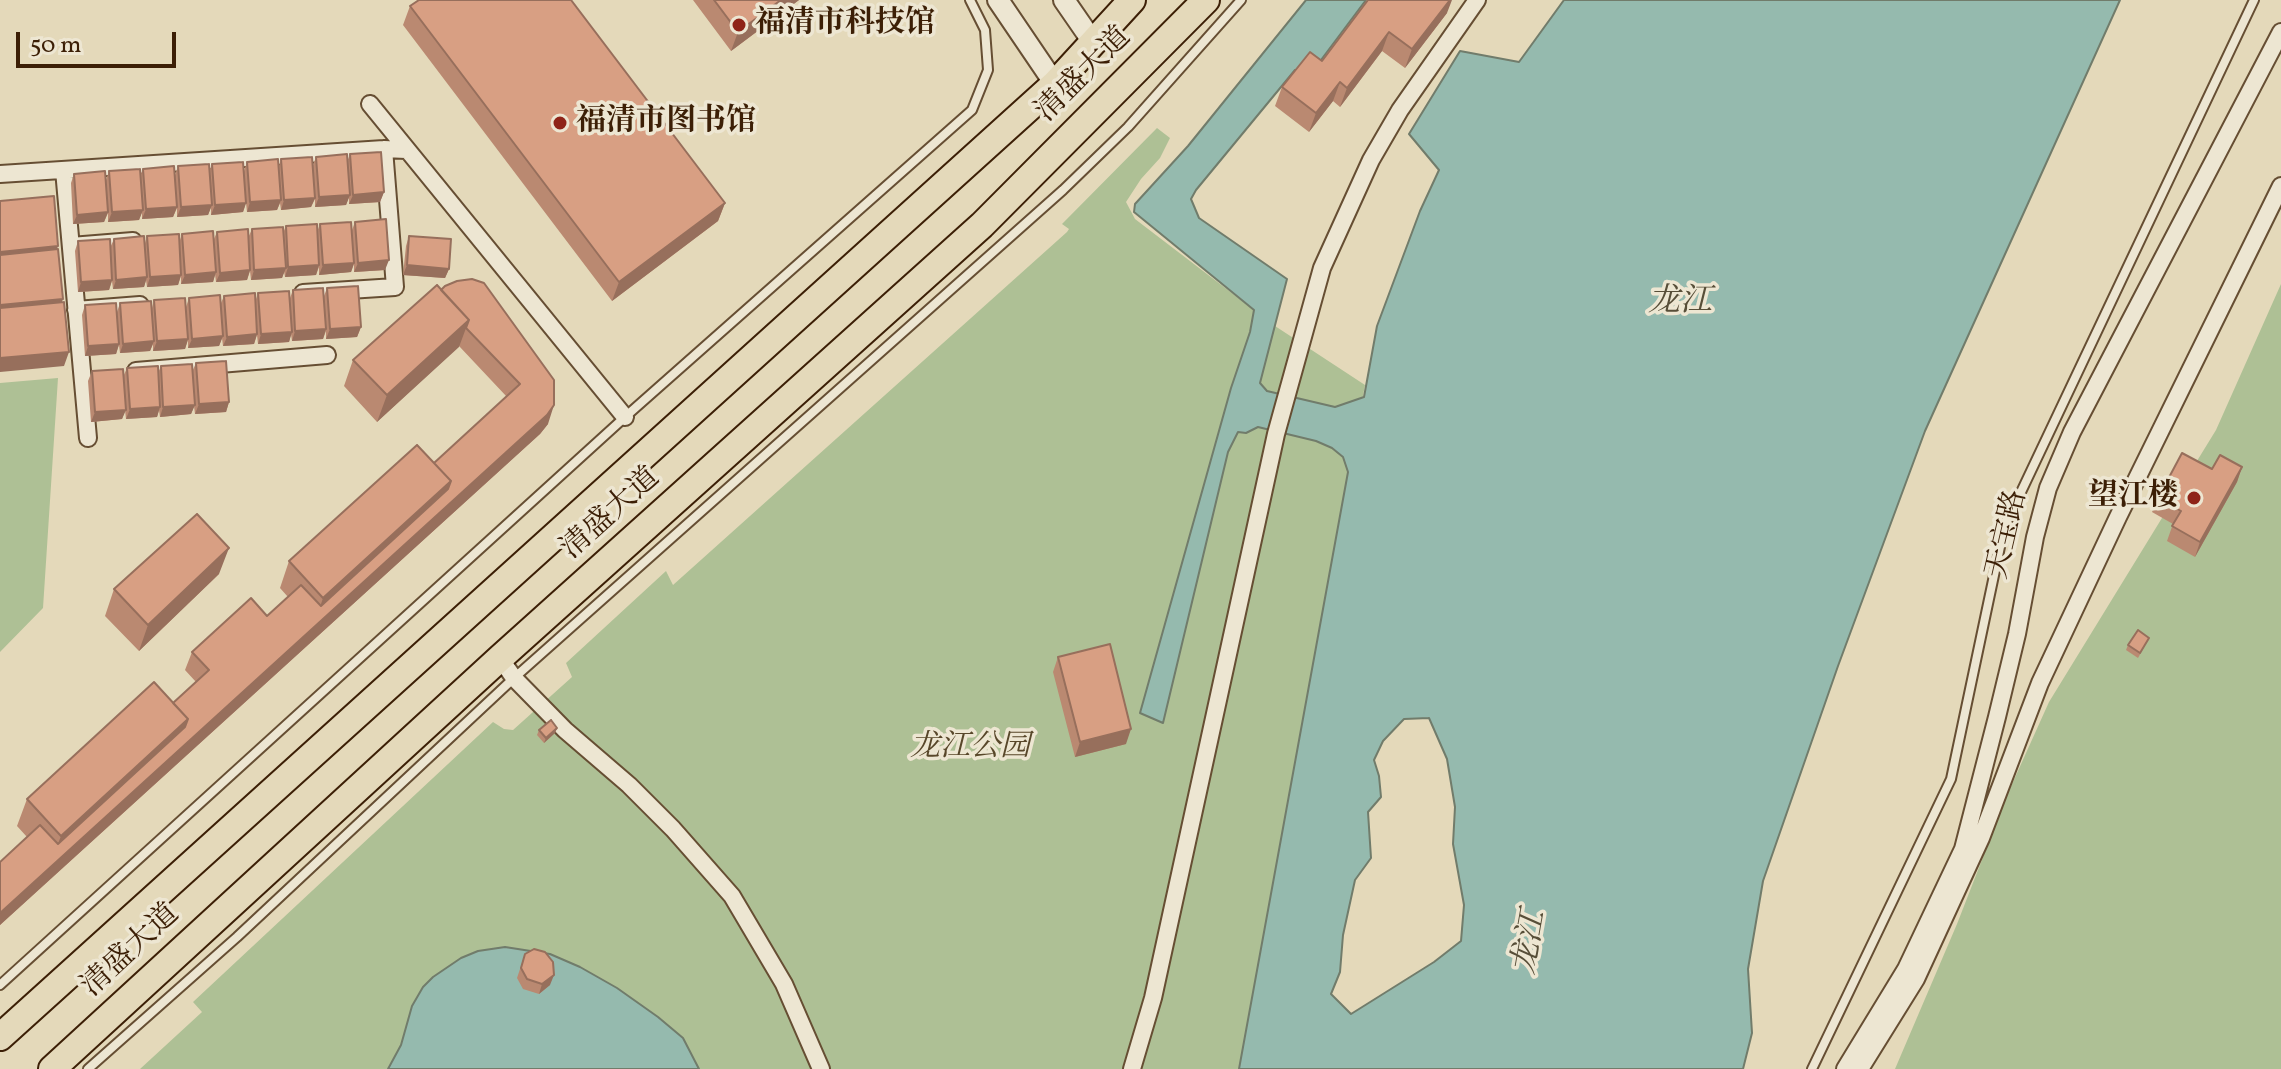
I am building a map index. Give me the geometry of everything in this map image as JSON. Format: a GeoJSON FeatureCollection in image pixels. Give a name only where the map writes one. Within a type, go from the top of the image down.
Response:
{"type":"FeatureCollection","features":[{"type":"Feature","properties":{"kind":"main road","name":"清盛大道"},"geometry":{"type":"LineString","coordinates":[[0,1037],[1055,84],[1132,0]]}},
{"type":"Feature","properties":{"kind":"main road","name":"清盛大道"},"geometry":{"type":"LineString","coordinates":[[52,1069],[507,668],[982,225],[1206,0]]}},
{"type":"Feature","properties":{"kind":"street"},"geometry":{"type":"LineString","coordinates":[[998,0],[1055,84]]}},
{"type":"Feature","properties":{"kind":"street"},"geometry":{"type":"LineString","coordinates":[[1064,0],[1093,42]]}},
{"type":"Feature","properties":{"kind":"street"},"geometry":{"type":"LineString","coordinates":[[1132,1069],[1153,998],[1276,434],[1322,268],[1371,160],[1400,110],[1477,0]]}},
{"type":"Feature","properties":{"kind":"street","name":"天宝路"},"geometry":{"type":"LineString","coordinates":[[1845,1069],[1906,969],[1963,849],[2017,634],[2035,537],[2048,488],[2072,432],[2281,32]]}},
{"type":"Feature","properties":{"kind":"street"},"geometry":{"type":"LineString","coordinates":[[370,104],[625,417]]}},
{"type":"Feature","properties":{"kind":"street"},"geometry":{"type":"LineString","coordinates":[[283,295],[395,287],[382,223],[384,149]]}},
{"type":"Feature","properties":{"kind":"street"},"geometry":{"type":"LineString","coordinates":[[0,174],[406,150]]}},
{"type":"Feature","properties":{"kind":"street"},"geometry":{"type":"LineString","coordinates":[[64,170],[76,310],[98,374],[88,438]]}},
{"type":"Feature","properties":{"kind":"street"},"geometry":{"type":"LineString","coordinates":[[1860,1069],[1916,979],[1981,838],[2040,683],[2281,186]]}},
{"type":"Feature","properties":{"kind":"street"},"geometry":{"type":"LineString","coordinates":[[71,246],[150,240]]}},
{"type":"Feature","properties":{"kind":"street"},"geometry":{"type":"LineString","coordinates":[[76,310],[156,304]]}},
{"type":"Feature","properties":{"kind":"street"},"geometry":{"type":"LineString","coordinates":[[98,374],[327,355]]}},
{"type":"Feature","properties":{"kind":"street"},"geometry":{"type":"LineString","coordinates":[[507,668],[565,730],[629,785],[673,829],[732,896],[784,984],[821,1069]]}},
{"type":"Feature","properties":{"kind":"lane"},"geometry":{"type":"LineString","coordinates":[[0,985],[625,417],[972,110],[988,70],[985,30],[970,0]]}},
{"type":"Feature","properties":{"kind":"lane"},"geometry":{"type":"LineString","coordinates":[[88,1069],[237,937],[507,668],[1063,190],[1128,127],[1241,0]]}},
{"type":"Feature","properties":{"kind":"lane"},"geometry":{"type":"LineString","coordinates":[[1812,1069],[1951,779],[2004,528],[2254,0]]}},
{"type":"Feature","properties":{"kind":"green space","name":"龙江公园"},"geometry":{"type":"Polygon","coordinates":[[[1157,128],[1170,138],[1160,158],[1126,202],[1135,219],[1275,326],[1365,385],[1239,1069],[140,1069],[202,1012],[193,1002],[493,722],[504,729],[513,730],[572,677],[566,663],[666,571],[673,585],[1067,232],[1069,229],[1062,224],[1157,128]]]}},
{"type":"Feature","properties":{"kind":"green space"},"geometry":{"type":"Polygon","coordinates":[[[2281,284],[2281,1069],[1895,1069],[1957,924],[2008,793],[2049,702],[2216,430],[2281,284]]]}},
{"type":"Feature","properties":{"kind":"green space"},"geometry":{"type":"Polygon","coordinates":[[[58,378],[43,608],[0,652],[0,383],[58,378]]]}},
{"type":"Feature","properties":{"kind":"water","name":"龙江"},"geometry":{"type":"Polygon","coordinates":[[[1306,0],[1366,0],[1315,68],[1295,70],[1191,199],[1199,218],[1287,279],[1260,383],[1267,391],[1335,407],[1364,397],[1377,326],[1420,211],[1439,170],[1409,134],[1460,51],[1519,62],[1564,0],[2120,0],[1925,431],[1838,666],[1763,881],[1748,969],[1752,1033],[1743,1069],[1239,1069],[1348,472],[1343,457],[1316,441],[1258,427],[1246,433],[1238,432],[1228,452],[1163,723],[1140,713],[1254,310],[1134,212],[1135,204],[1188,146],[1306,0]],[[1429,718],[1404,719],[1383,741],[1374,760],[1381,797],[1368,812],[1371,858],[1355,880],[1343,935],[1340,972],[1331,994],[1351,1014],[1434,962],[1461,941],[1464,905],[1453,844],[1455,807],[1447,759],[1429,718]]]}},
{"type":"Feature","properties":{"kind":"water"},"geometry":{"type":"Polygon","coordinates":[[[505,947],[550,954],[617,988],[683,1038],[699,1069],[388,1069],[401,1045],[412,1006],[423,987],[461,958],[478,951],[505,947]]]}},
{"type":"Feature","properties":{"kind":"building","name":"福清市图书馆"},"geometry":{"type":"Polygon","coordinates":[[[419,0],[571,0],[725,203],[619,282],[410,6],[419,0]]]}},
{"type":"Feature","properties":{"kind":"building"},"geometry":{"type":"Polygon","coordinates":[[[714,0],[781,0],[738,32],[714,0]]]}},
{"type":"Feature","properties":{"kind":"building"},"geometry":{"type":"Polygon","coordinates":[[[1368,0],[1450,0],[1412,49],[1389,32],[1347,88],[1340,82],[1316,113],[1282,87],[1310,52],[1322,61],[1368,0]]]}},
{"type":"Feature","properties":{"kind":"building"},"geometry":{"type":"Polygon","coordinates":[[[381,152],[384,192],[353,195],[350,154],[381,152]]]}},
{"type":"Feature","properties":{"kind":"building"},"geometry":{"type":"Polygon","coordinates":[[[347,154],[350,195],[319,197],[316,157],[347,154]]]}},
{"type":"Feature","properties":{"kind":"building"},"geometry":{"type":"Polygon","coordinates":[[[312,157],[315,198],[284,200],[281,159],[312,157]]]}},
{"type":"Feature","properties":{"kind":"building"},"geometry":{"type":"Polygon","coordinates":[[[278,159],[281,200],[250,202],[247,162],[278,159]]]}},
{"type":"Feature","properties":{"kind":"building"},"geometry":{"type":"Polygon","coordinates":[[[243,162],[246,203],[215,205],[212,164],[243,162]]]}},
{"type":"Feature","properties":{"kind":"building"},"geometry":{"type":"Polygon","coordinates":[[[209,164],[212,205],[181,207],[178,166],[209,164]]]}},
{"type":"Feature","properties":{"kind":"building"},"geometry":{"type":"Polygon","coordinates":[[[174,166],[177,207],[146,209],[143,169],[174,166]]]}},
{"type":"Feature","properties":{"kind":"building"},"geometry":{"type":"Polygon","coordinates":[[[140,169],[143,210],[112,212],[109,171],[140,169]]]}},
{"type":"Feature","properties":{"kind":"building"},"geometry":{"type":"Polygon","coordinates":[[[105,171],[108,212],[77,215],[74,174],[105,171]]]}},
{"type":"Feature","properties":{"kind":"building"},"geometry":{"type":"Polygon","coordinates":[[[54,196],[58,246],[0,252],[0,201],[54,196]]]}},
{"type":"Feature","properties":{"kind":"building"},"geometry":{"type":"Polygon","coordinates":[[[386,219],[389,260],[358,263],[355,222],[386,219]]]}},
{"type":"Feature","properties":{"kind":"building"},"geometry":{"type":"Polygon","coordinates":[[[351,222],[354,263],[323,265],[320,224],[351,222]]]}},
{"type":"Feature","properties":{"kind":"building"},"geometry":{"type":"Polygon","coordinates":[[[317,224],[319,265],[288,267],[286,226],[317,224]]]}},
{"type":"Feature","properties":{"kind":"building"},"geometry":{"type":"Polygon","coordinates":[[[283,227],[286,268],[254,270],[252,229],[283,227]]]}},
{"type":"Feature","properties":{"kind":"building"},"geometry":{"type":"Polygon","coordinates":[[[248,229],[250,270],[220,273],[217,232],[248,229]]]}},
{"type":"Feature","properties":{"kind":"building"},"geometry":{"type":"Polygon","coordinates":[[[213,231],[216,272],[185,275],[182,234],[213,231]]]}},
{"type":"Feature","properties":{"kind":"building"},"geometry":{"type":"Polygon","coordinates":[[[179,234],[181,275],[150,277],[147,236],[179,234]]]}},
{"type":"Feature","properties":{"kind":"building"},"geometry":{"type":"Polygon","coordinates":[[[144,236],[147,277],[116,280],[114,239],[144,236]]]}},
{"type":"Feature","properties":{"kind":"building"},"geometry":{"type":"Polygon","coordinates":[[[409,236],[451,239],[449,269],[407,265],[409,236]]]}},
{"type":"Feature","properties":{"kind":"building"},"geometry":{"type":"Polygon","coordinates":[[[110,239],[112,280],[81,282],[78,241],[110,239]]]}},
{"type":"Feature","properties":{"kind":"building"},"geometry":{"type":"Polygon","coordinates":[[[58,249],[63,299],[0,305],[0,255],[58,249]]]}},
{"type":"Feature","properties":{"kind":"building"},"geometry":{"type":"Polygon","coordinates":[[[472,279],[484,283],[554,380],[554,405],[547,415],[0,913],[0,862],[40,825],[58,844],[185,727],[188,719],[173,703],[209,670],[192,652],[251,598],[267,616],[301,585],[321,606],[448,489],[451,481],[434,463],[520,384],[466,328],[469,320],[441,290],[457,281],[472,279]]]}},
{"type":"Feature","properties":{"kind":"building"},"geometry":{"type":"Polygon","coordinates":[[[437,285],[469,320],[387,395],[353,360],[437,285]]]}},
{"type":"Feature","properties":{"kind":"building"},"geometry":{"type":"Polygon","coordinates":[[[358,286],[361,327],[330,329],[327,288],[358,286]]]}},
{"type":"Feature","properties":{"kind":"building"},"geometry":{"type":"Polygon","coordinates":[[[323,288],[326,329],[295,331],[293,290],[323,288]]]}},
{"type":"Feature","properties":{"kind":"building"},"geometry":{"type":"Polygon","coordinates":[[[289,291],[292,332],[261,334],[258,293],[289,291]]]}},
{"type":"Feature","properties":{"kind":"building"},"geometry":{"type":"Polygon","coordinates":[[[255,293],[257,334],[227,337],[224,296],[255,293]]]}},
{"type":"Feature","properties":{"kind":"building"},"geometry":{"type":"Polygon","coordinates":[[[220,295],[223,336],[192,339],[189,298],[220,295]]]}},
{"type":"Feature","properties":{"kind":"building"},"geometry":{"type":"Polygon","coordinates":[[[185,298],[188,339],[157,341],[154,300],[185,298]]]}},
{"type":"Feature","properties":{"kind":"building"},"geometry":{"type":"Polygon","coordinates":[[[151,301],[154,341],[123,344],[120,303],[151,301]]]}},
{"type":"Feature","properties":{"kind":"building"},"geometry":{"type":"Polygon","coordinates":[[[64,302],[69,352],[0,358],[0,308],[64,302]]]}},
{"type":"Feature","properties":{"kind":"building"},"geometry":{"type":"Polygon","coordinates":[[[116,303],[119,344],[88,346],[85,305],[116,303]]]}},
{"type":"Feature","properties":{"kind":"building"},"geometry":{"type":"Polygon","coordinates":[[[226,361],[229,402],[199,404],[196,363],[226,361]]]}},
{"type":"Feature","properties":{"kind":"building"},"geometry":{"type":"Polygon","coordinates":[[[192,364],[195,405],[163,407],[161,366],[192,364]]]}},
{"type":"Feature","properties":{"kind":"building"},"geometry":{"type":"Polygon","coordinates":[[[158,366],[160,407],[130,409],[127,368],[158,366]]]}},
{"type":"Feature","properties":{"kind":"building"},"geometry":{"type":"Polygon","coordinates":[[[123,369],[126,410],[95,412],[92,371],[123,369]]]}},
{"type":"Feature","properties":{"kind":"building"},"geometry":{"type":"Polygon","coordinates":[[[417,445],[451,481],[323,598],[289,561],[417,445]]]}},
{"type":"Feature","properties":{"kind":"building","name":"望江楼"},"geometry":{"type":"Polygon","coordinates":[[[2182,453],[2212,469],[2220,455],[2242,467],[2200,542],[2172,526],[2181,511],[2158,498],[2182,453]]]}},
{"type":"Feature","properties":{"kind":"building"},"geometry":{"type":"Polygon","coordinates":[[[197,514],[229,548],[148,625],[114,589],[197,514]]]}},
{"type":"Feature","properties":{"kind":"building"},"geometry":{"type":"Polygon","coordinates":[[[2138,630],[2149,638],[2140,653],[2128,645],[2138,630]]]}},
{"type":"Feature","properties":{"kind":"building"},"geometry":{"type":"Polygon","coordinates":[[[1110,644],[1131,729],[1080,742],[1058,657],[1110,644]]]}},
{"type":"Feature","properties":{"kind":"building"},"geometry":{"type":"Polygon","coordinates":[[[154,682],[188,719],[61,836],[27,799],[154,682]]]}},
{"type":"Feature","properties":{"kind":"building"},"geometry":{"type":"Polygon","coordinates":[[[551,720],[557,728],[546,738],[539,730],[551,720]]]}},
{"type":"Feature","properties":{"kind":"building"},"geometry":{"type":"Polygon","coordinates":[[[534,949],[545,952],[553,962],[554,975],[542,984],[527,979],[521,968],[525,954],[534,949]]]}},
{"type":"Feature","properties":{"kind":"place","name":"福清市科技馆"},"geometry":{"type":"Point","coordinates":[739,25]}},
{"type":"Feature","properties":{"kind":"place","name":"福清市图书馆"},"geometry":{"type":"Point","coordinates":[560,123]}},
{"type":"Feature","properties":{"kind":"place","name":"望江楼"},"geometry":{"type":"Point","coordinates":[2194,498]}}]}
